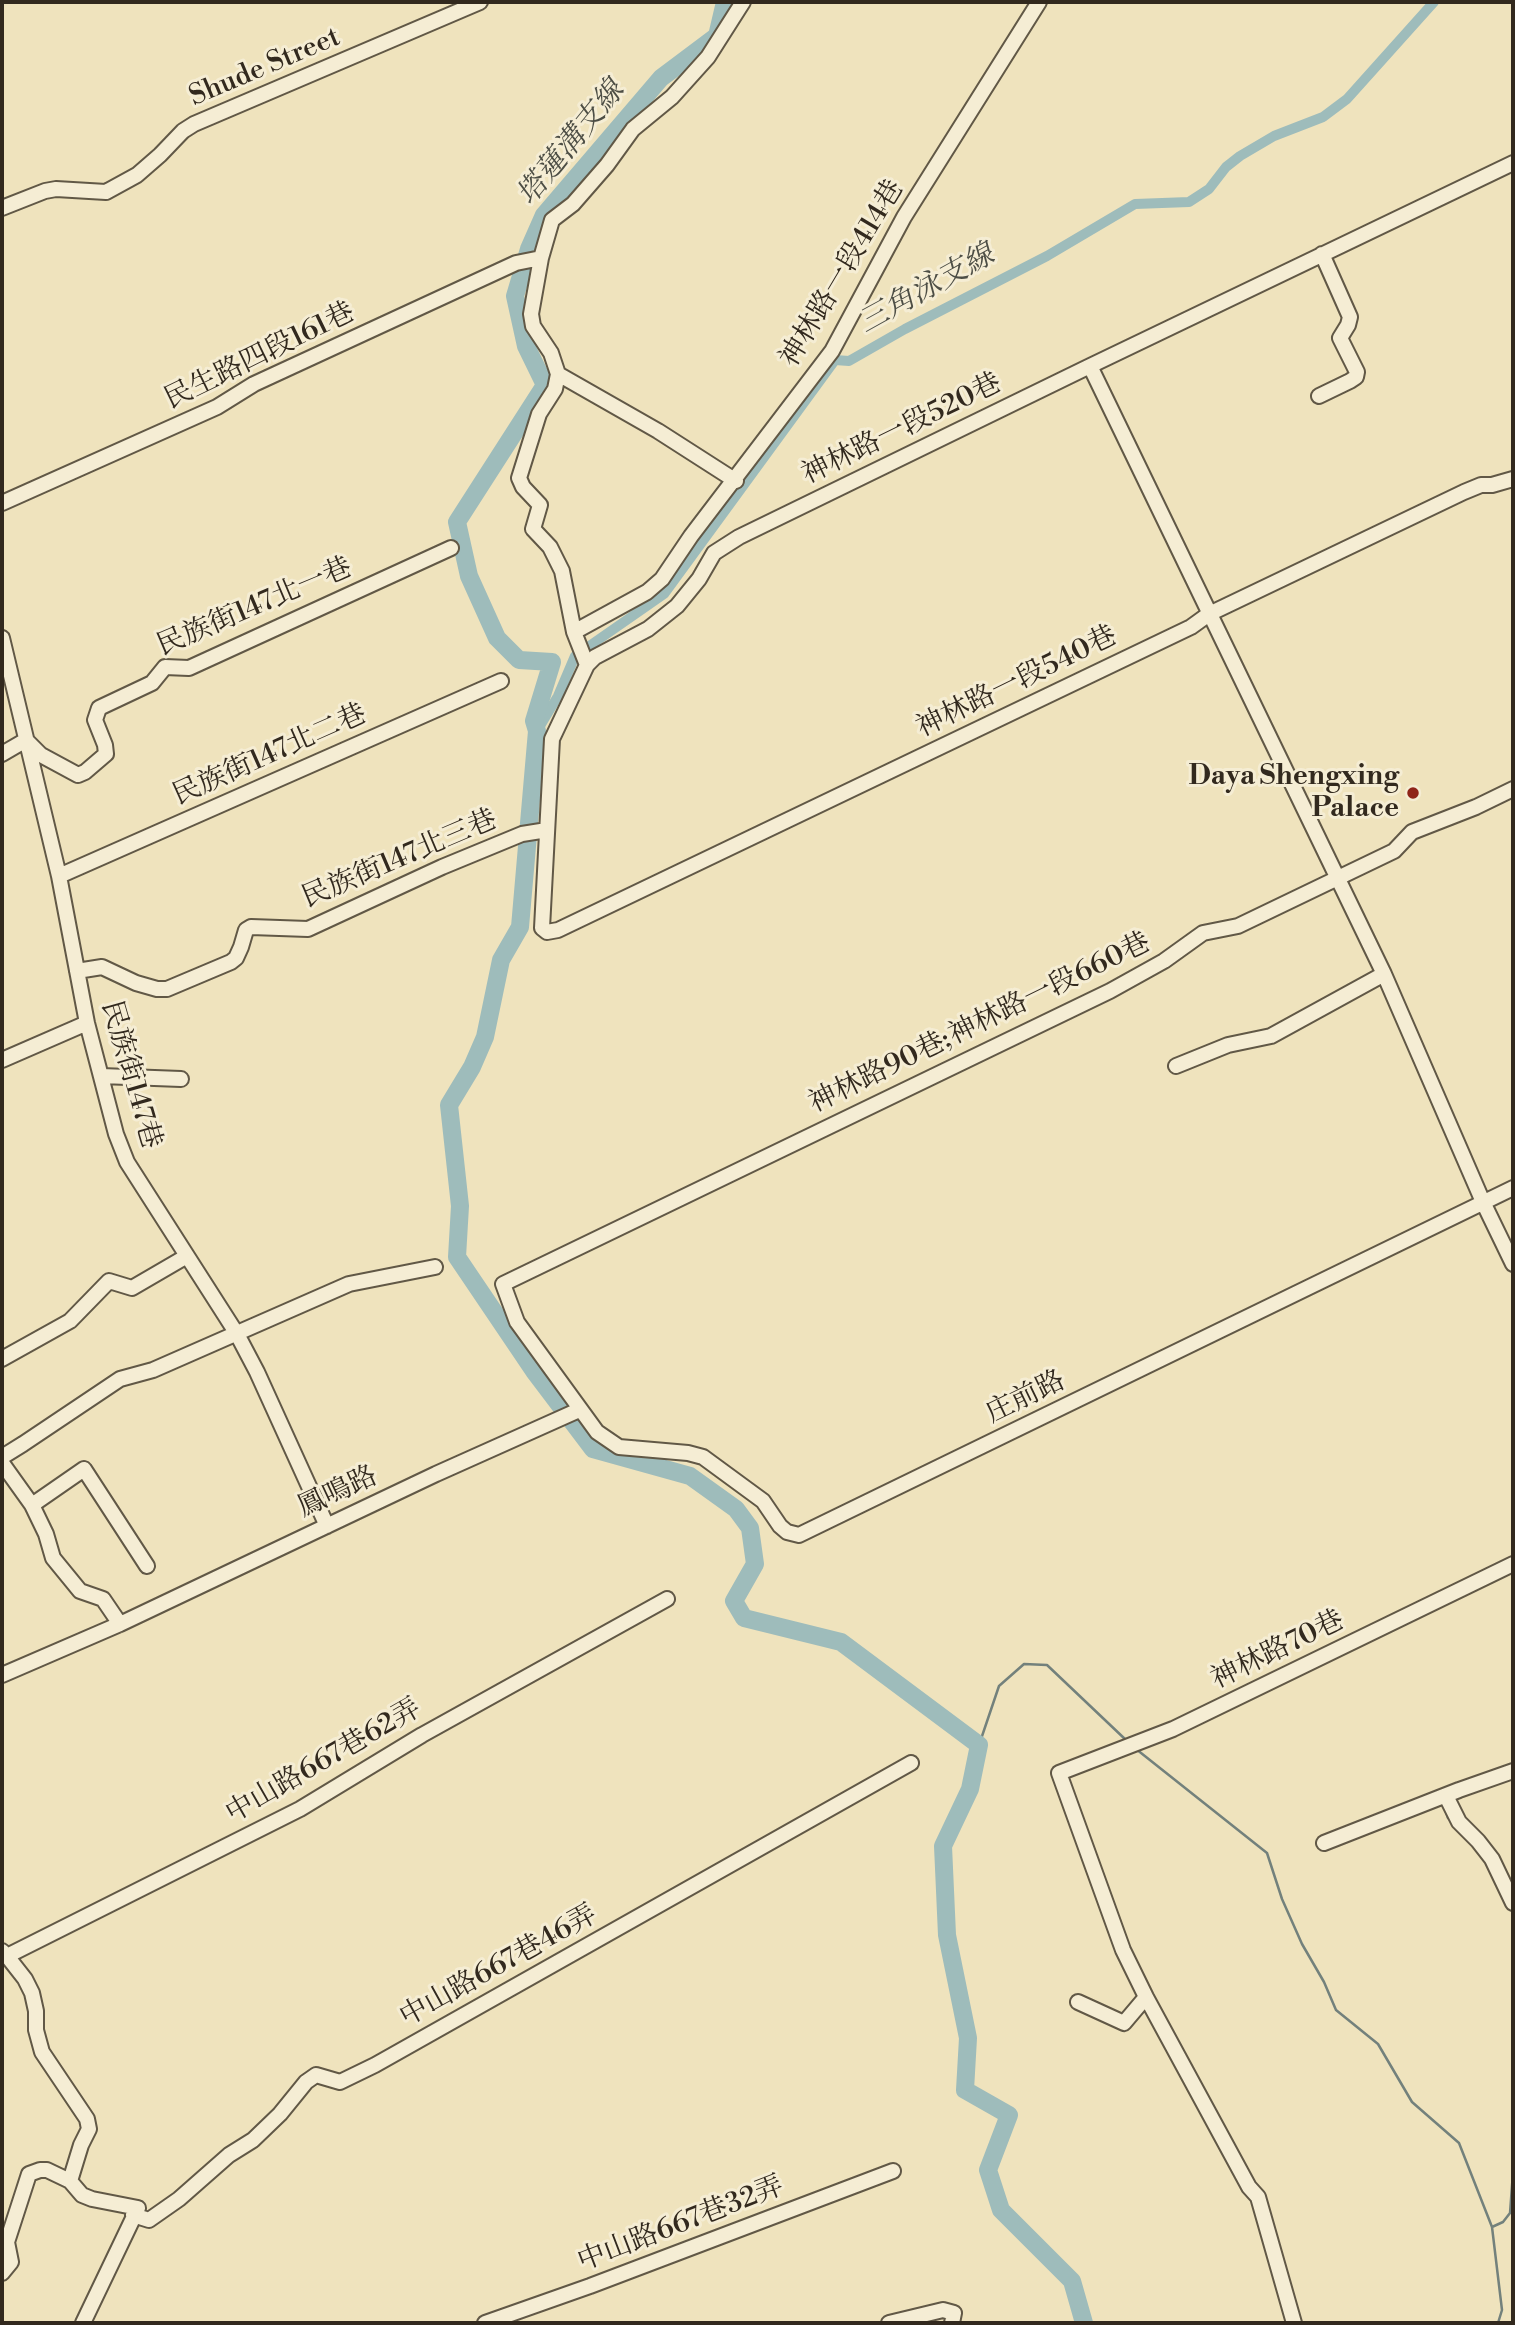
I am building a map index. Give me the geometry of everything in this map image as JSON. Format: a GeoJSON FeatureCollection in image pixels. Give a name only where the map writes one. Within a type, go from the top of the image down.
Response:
{"type":"FeatureCollection","features":[{"type":"Feature","properties":{"kind":"street","name":"Shude Street"},"geometry":{"type":"LineString","coordinates":[[2,208],[45,191],[106,192],[137,175],[183,131],[194,124],[480,2]]}},
{"type":"Feature","properties":{"kind":"street"},"geometry":{"type":"LineString","coordinates":[[547,830],[552,739],[587,665],[574,632],[562,571],[550,547],[533,530],[540,505],[523,487],[519,478],[539,414],[555,389],[558,374],[551,353],[533,326],[531,314],[541,258],[552,220],[573,204],[607,165],[633,129],[671,97],[708,57],[743,2]]}},
{"type":"Feature","properties":{"kind":"street","name":"神林路一段414巷"},"geometry":{"type":"LineString","coordinates":[[574,632],[647,592],[662,579],[832,351],[904,217],[1039,2]]}},
{"type":"Feature","properties":{"kind":"street","name":"神林路一段520巷"},"geometry":{"type":"LineString","coordinates":[[587,665],[595,657],[648,628],[677,607],[714,554],[739,537],[1513,163]]}},
{"type":"Feature","properties":{"kind":"street"},"geometry":{"type":"LineString","coordinates":[[1320,396],[1350,381],[1357,372],[1339,338],[1350,317],[1322,254]]}},
{"type":"Feature","properties":{"kind":"street","name":"民生路四段161巷"},"geometry":{"type":"LineString","coordinates":[[2,503],[217,407],[254,384],[516,263],[541,258]]}},
{"type":"Feature","properties":{"kind":"street"},"geometry":{"type":"LineString","coordinates":[[1090,366],[1384,974],[1483,1202],[1513,1264]]}},
{"type":"Feature","properties":{"kind":"street"},"geometry":{"type":"LineString","coordinates":[[558,374],[658,431],[736,481]]}},
{"type":"Feature","properties":{"kind":"street","name":"神林路一段540巷"},"geometry":{"type":"LineString","coordinates":[[547,830],[542,928],[547,932],[558,930],[1191,627],[1209,614],[1464,492],[1481,485],[1513,479]]}},
{"type":"Feature","properties":{"kind":"street","name":"民族街147北一巷"},"geometry":{"type":"LineString","coordinates":[[26,740],[41,755],[78,775],[85,772],[106,754],[95,720],[99,708],[152,683],[165,667],[188,668],[452,548]]}},
{"type":"Feature","properties":{"kind":"street","name":"民族街147巷"},"geometry":{"type":"LineString","coordinates":[[2,638],[59,876],[87,1023],[116,1134],[127,1162],[237,1334],[327,1526]]}},
{"type":"Feature","properties":{"kind":"street","name":"民族街147北二巷"},"geometry":{"type":"LineString","coordinates":[[59,876],[501,681]]}},
{"type":"Feature","properties":{"kind":"street"},"geometry":{"type":"LineString","coordinates":[[2,754],[26,740]]}},
{"type":"Feature","properties":{"kind":"street","name":"神林路90巷;神林路一段660巷"},"geometry":{"type":"LineString","coordinates":[[579,1410],[517,1322],[503,1283],[1110,990],[1164,961],[1203,933],[1238,926],[1394,851],[1412,832],[1513,789]]}},
{"type":"Feature","properties":{"kind":"street","name":"民族街147北三巷"},"geometry":{"type":"LineString","coordinates":[[77,971],[102,968],[147,986],[167,989],[231,962],[236,958],[246,930],[251,927],[308,929],[442,867],[523,834],[547,830]]}},
{"type":"Feature","properties":{"kind":"street"},"geometry":{"type":"LineString","coordinates":[[1176,1066],[1228,1045],[1271,1036],[1384,974]]}},
{"type":"Feature","properties":{"kind":"street"},"geometry":{"type":"LineString","coordinates":[[2,1060],[87,1023]]}},
{"type":"Feature","properties":{"kind":"street"},"geometry":{"type":"LineString","coordinates":[[101,1076],[181,1079]]}},
{"type":"Feature","properties":{"kind":"street","name":"庄前路"},"geometry":{"type":"LineString","coordinates":[[579,1410],[597,1432],[619,1447],[703,1457],[764,1501],[787,1532],[799,1535],[1513,1188]]}},
{"type":"Feature","properties":{"kind":"street"},"geometry":{"type":"LineString","coordinates":[[2,1359],[70,1321],[109,1281],[132,1289],[187,1256]]}},
{"type":"Feature","properties":{"kind":"street"},"geometry":{"type":"LineString","coordinates":[[2,1457],[120,1378],[153,1370],[349,1284],[435,1267]]}},
{"type":"Feature","properties":{"kind":"street","name":"鳳鳴路"},"geometry":{"type":"LineString","coordinates":[[2,1675],[120,1624],[579,1410]]}},
{"type":"Feature","properties":{"kind":"street"},"geometry":{"type":"LineString","coordinates":[[2,1463],[32,1505],[46,1534],[53,1558],[80,1591],[103,1599],[120,1624]]}},
{"type":"Feature","properties":{"kind":"street"},"geometry":{"type":"LineString","coordinates":[[32,1505],[84,1469],[147,1566]]}},
{"type":"Feature","properties":{"kind":"street","name":"神林路70巷"},"geometry":{"type":"LineString","coordinates":[[1146,1997],[1123,1951],[1059,1773],[1173,1729],[1513,1564]]}},
{"type":"Feature","properties":{"kind":"street","name":"中山路667巷62弄"},"geometry":{"type":"LineString","coordinates":[[4,1953],[300,1809],[422,1735],[667,1598]]}},
{"type":"Feature","properties":{"kind":"street","name":"中山路667巷46弄"},"geometry":{"type":"LineString","coordinates":[[136,2211],[149,2220],[179,2199],[229,2155],[253,2140],[280,2114],[306,2082],[316,2075],[340,2082],[375,2064],[911,1763]]}},
{"type":"Feature","properties":{"kind":"street"},"geometry":{"type":"LineString","coordinates":[[1324,1843],[1513,1771]]}},
{"type":"Feature","properties":{"kind":"street"},"geometry":{"type":"LineString","coordinates":[[1446,1796],[1459,1822],[1492,1859],[1513,1903]]}},
{"type":"Feature","properties":{"kind":"street"},"geometry":{"type":"LineString","coordinates":[[4,1953],[26,1979],[32,1993],[36,2030],[42,2052],[87,2119],[89,2129],[70,2181]]}},
{"type":"Feature","properties":{"kind":"street"},"geometry":{"type":"LineString","coordinates":[[1078,2002],[1124,2023],[1146,1997],[1258,2197],[1294,2323]]}},
{"type":"Feature","properties":{"kind":"street"},"geometry":{"type":"LineString","coordinates":[[2,2273],[12,2262],[7,2242],[29,2174],[47,2170],[70,2181],[82,2194],[92,2199],[136,2211],[83,2323]]}},
{"type":"Feature","properties":{"kind":"street","name":"中山路667巷32弄"},"geometry":{"type":"LineString","coordinates":[[485,2323],[893,2171]]}},
{"type":"Feature","properties":{"kind":"street"},"geometry":{"type":"LineString","coordinates":[[889,2323],[943,2310],[954,2313],[952,2323]]}},
{"type":"Feature","properties":{"kind":"waterway","name":"塔蓮溝支線"},"geometry":{"type":"LineString","coordinates":[[725,2],[717,36],[661,78],[544,215],[529,249],[515,296],[526,346],[545,385],[457,522],[469,576],[497,638],[519,660],[552,662],[534,721],[537,731],[520,927],[501,960],[485,1037],[472,1067],[449,1105],[460,1206],[457,1257],[534,1371],[593,1449],[690,1476],[736,1509],[750,1528],[755,1564],[734,1601],[744,1618],[841,1642],[979,1745],[970,1789],[943,1846],[947,1935],[968,2038],[965,2090],[1009,2115],[988,2170],[1001,2210],[1072,2281],[1084,2323]]}},
{"type":"Feature","properties":{"kind":"waterway","name":"三角泳支線"},"geometry":{"type":"LineString","coordinates":[[537,731],[558,696],[575,656],[664,594],[835,360],[849,361],[1047,256],[1135,204],[1189,202],[1209,189],[1226,167],[1240,156],[1274,136],[1323,117],[1347,99],[1434,2]]}},
{"type":"Feature","properties":{"kind":"waterway"},"geometry":{"type":"LineString","coordinates":[[979,1745],[999,1686],[1024,1664],[1047,1665],[1126,1740]]}},
{"type":"Feature","properties":{"kind":"waterway"},"geometry":{"type":"LineString","coordinates":[[1136,1749],[1267,1853],[1282,1899],[1336,2010],[1378,2044],[1412,2102],[1459,2143],[1492,2227],[1502,2310],[1498,2323]]}},
{"type":"Feature","properties":{"kind":"waterway"},"geometry":{"type":"LineString","coordinates":[[1445,1809],[1452,1821]]}},
{"type":"Feature","properties":{"kind":"waterway"},"geometry":{"type":"LineString","coordinates":[[1492,2227],[1503,2222],[1510,2213],[1513,2172]]}},
{"type":"Feature","properties":{"kind":"place","name":"Daya Shengxing Palace"},"geometry":{"type":"Point","coordinates":[1413,793]}}]}
